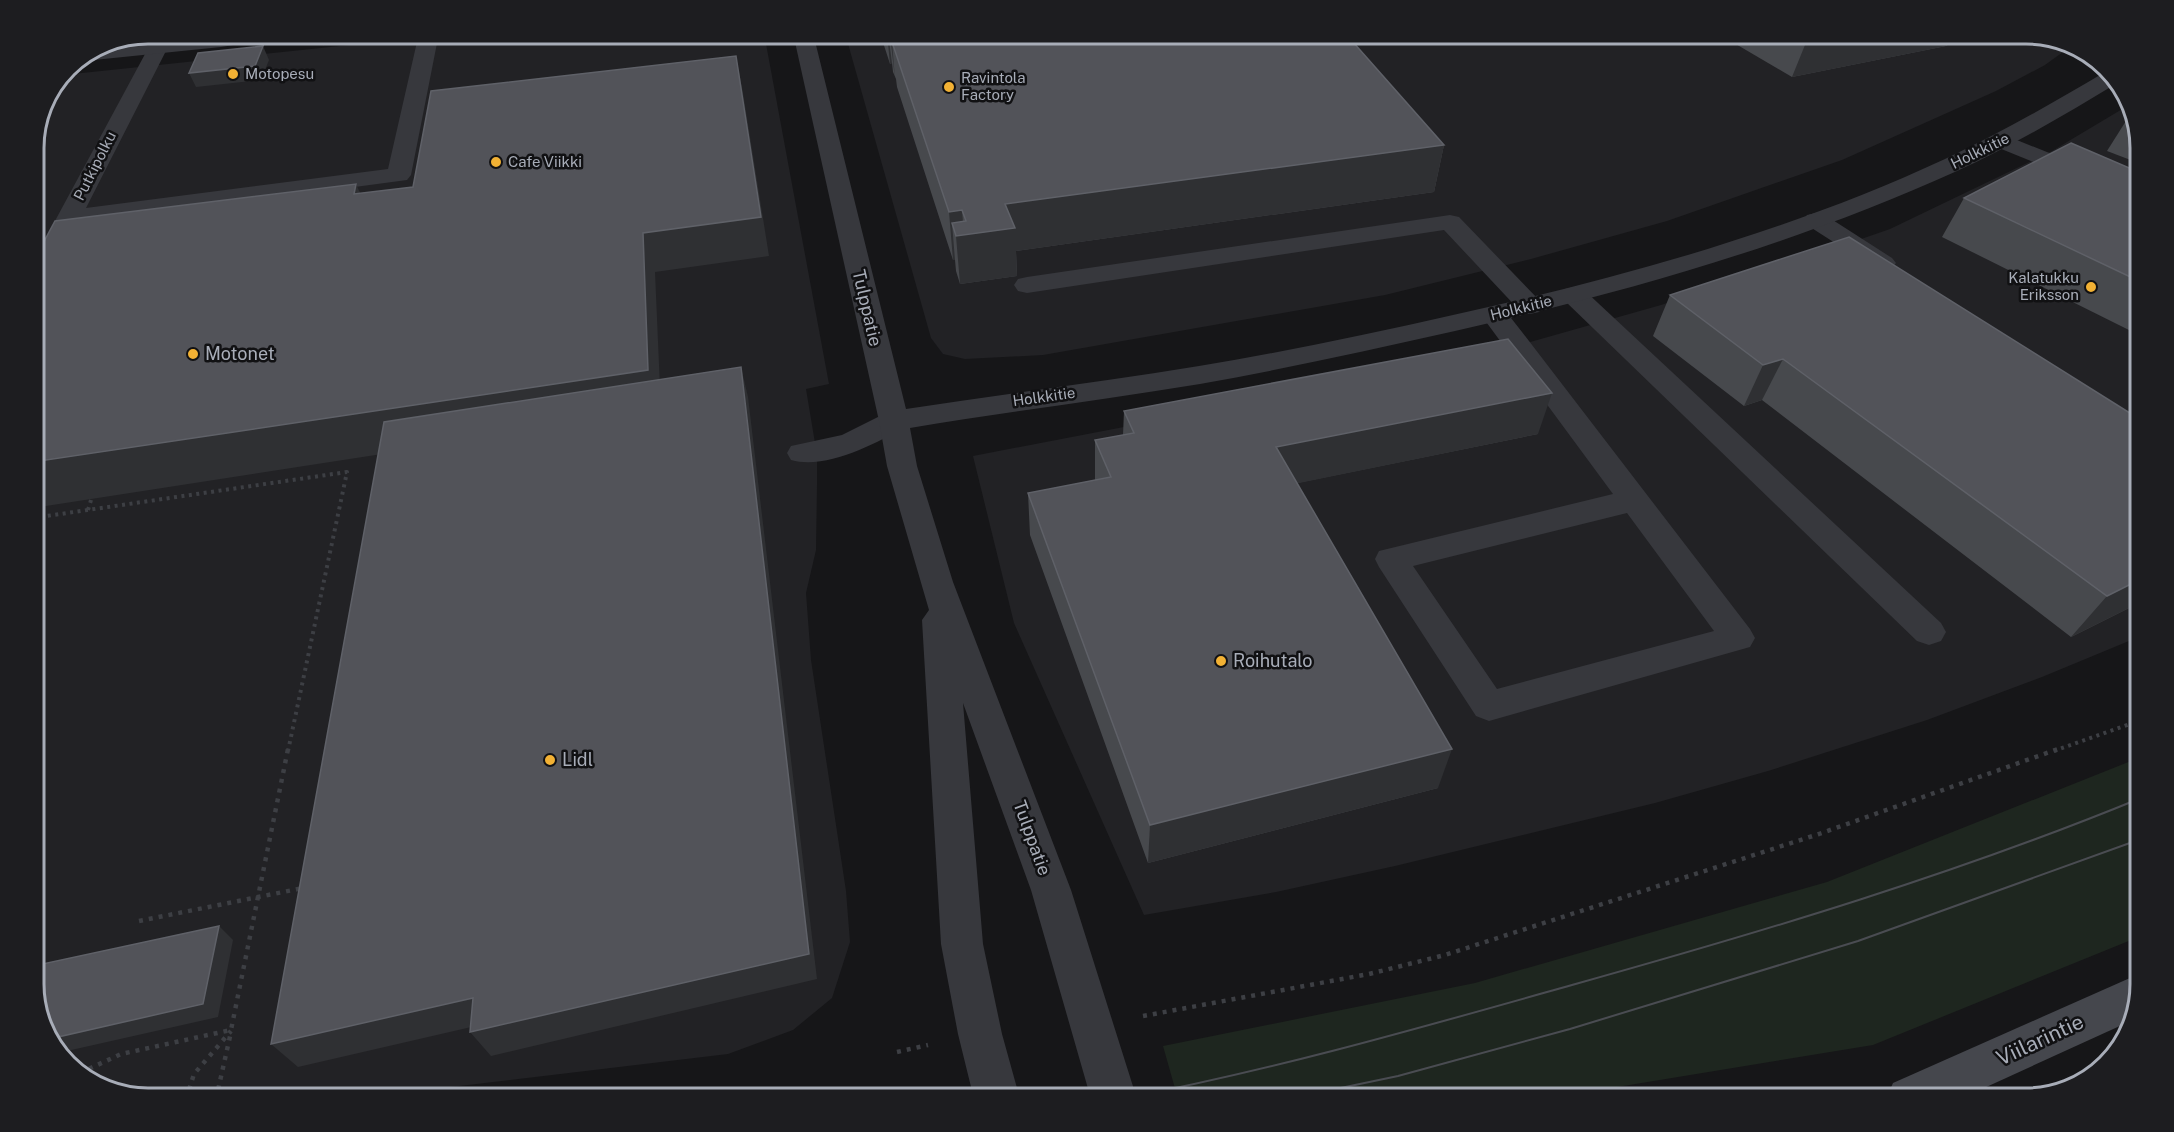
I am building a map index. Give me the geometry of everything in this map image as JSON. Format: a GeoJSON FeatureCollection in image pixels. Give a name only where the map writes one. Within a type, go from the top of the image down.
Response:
{"type":"FeatureCollection","features":[{"type":"Feature","properties":{"kind":"main road","name":"Viilarintie"},"geometry":{"type":"LineString","coordinates":[[1933,1088],[2130,998]]}},
{"type":"Feature","properties":{"kind":"street"},"geometry":{"type":"LineString","coordinates":[[105,53],[183,44]]}},
{"type":"Feature","properties":{"kind":"street"},"geometry":{"type":"LineString","coordinates":[[69,218],[399,175],[427,44]]}},
{"type":"Feature","properties":{"kind":"street","name":"Tulppatie"},"geometry":{"type":"LineString","coordinates":[[806,44],[894,421],[902,466],[936,582],[1051,890],[1111,1088]]}},
{"type":"Feature","properties":{"kind":"street","name":"Putkipolku"},"geometry":{"type":"LineString","coordinates":[[48,256],[158,47]]}},
{"type":"Feature","properties":{"kind":"street","name":"Holkkitie"},"geometry":{"type":"LineString","coordinates":[[802,453],[850,444],[894,421],[1209,373],[1321,352],[1494,315],[1684,266],[1816,220],[1948,166],[2002,141],[2106,80]]}},
{"type":"Feature","properties":{"kind":"street"},"geometry":{"type":"LineString","coordinates":[[2002,141],[2130,194]]}},
{"type":"Feature","properties":{"kind":"street"},"geometry":{"type":"LineString","coordinates":[[1816,220],[1902,276]]}},
{"type":"Feature","properties":{"kind":"street"},"geometry":{"type":"LineString","coordinates":[[1027,285],[1450,222],[1530,306]]}},
{"type":"Feature","properties":{"kind":"street"},"geometry":{"type":"LineString","coordinates":[[1574,295],[1929,632]]}},
{"type":"Feature","properties":{"kind":"street"},"geometry":{"type":"LineString","coordinates":[[1494,315],[1634,500],[1738,638],[1489,706],[1391,559],[1634,500]]}},
{"type":"Feature","properties":{"kind":"street","name":"Tulppatie"},"geometry":{"type":"LineString","coordinates":[[936,582],[962,944],[975,1015],[994,1088]]}},
{"type":"Feature","properties":{"kind":"path"},"geometry":{"type":"LineString","coordinates":[[44,516],[347,472],[218,1088]]}},
{"type":"Feature","properties":{"kind":"path"},"geometry":{"type":"LineString","coordinates":[[88,510],[91,500]]}},
{"type":"Feature","properties":{"kind":"path"},"geometry":{"type":"LineString","coordinates":[[1149,1016],[1369,974],[1445,955],[1820,834],[2130,724]]}},
{"type":"Feature","properties":{"kind":"path"},"geometry":{"type":"LineString","coordinates":[[139,921],[308,887]]}},
{"type":"Feature","properties":{"kind":"path"},"geometry":{"type":"LineString","coordinates":[[87,1069],[121,1054],[231,1030]]}},
{"type":"Feature","properties":{"kind":"path"},"geometry":{"type":"LineString","coordinates":[[190,1088],[194,1074],[231,1030]]}},
{"type":"Feature","properties":{"kind":"shaded area"},"geometry":{"type":"Polygon","coordinates":[[[359,44],[766,44],[829,384],[806,389],[817,455],[817,485],[816,550],[806,593],[811,660],[846,891],[850,942],[832,998],[793,1030],[728,1054],[442,1088],[148,1088],[114,1083],[102,1078],[79,1063],[69,1053],[49,1018],[44,991],[44,141],[51,108],[61,90],[74,74],[359,44]]]}},
{"type":"Feature","properties":{"kind":"shaded area"},"geometry":{"type":"Polygon","coordinates":[[[848,44],[2026,44],[2065,51],[2045,65],[1996,91],[1842,160],[1667,221],[1531,259],[1385,295],[1043,355],[965,359],[943,354],[931,338],[848,44]]]}},
{"type":"Feature","properties":{"kind":"shaded area"},"geometry":{"type":"Polygon","coordinates":[[[2123,109],[2130,141],[2130,641],[2042,677],[1927,720],[1768,771],[1655,803],[1395,866],[1276,892],[1144,915],[1014,623],[973,456],[1452,364],[1661,305],[1890,229],[2052,151],[2123,109]]]}},
{"type":"Feature","properties":{"kind":"shaded area"},"geometry":{"type":"Polygon","coordinates":[[[2130,761],[2130,940],[1873,1045],[1611,1088],[1175,1088],[1163,1046],[1475,983],[1827,882],[2130,761]]]}},
{"type":"Feature","properties":{"kind":"building"},"geometry":{"type":"Polygon","coordinates":[[[893,44],[1355,44],[1444,145],[1005,204],[1015,228],[956,236],[952,223],[966,221],[962,210],[949,212],[893,44]]]}},
{"type":"Feature","properties":{"kind":"building"},"geometry":{"type":"Polygon","coordinates":[[[263,46],[255,66],[189,73],[198,53],[263,46]]]}},
{"type":"Feature","properties":{"kind":"building"},"geometry":{"type":"Polygon","coordinates":[[[736,56],[761,217],[643,233],[648,370],[44,460],[44,242],[55,221],[356,184],[354,194],[413,187],[431,91],[736,56]]]}},
{"type":"Feature","properties":{"kind":"building"},"geometry":{"type":"Polygon","coordinates":[[[2071,143],[2130,168],[2130,277],[1964,198],[2071,143]]]}},
{"type":"Feature","properties":{"kind":"building"},"geometry":{"type":"Polygon","coordinates":[[[1849,237],[2130,413],[2130,584],[2107,596],[1783,359],[1763,365],[1670,295],[1849,237]]]}},
{"type":"Feature","properties":{"kind":"building","name":"Roihutalo"},"geometry":{"type":"Polygon","coordinates":[[[1508,339],[1552,393],[1276,447],[1452,749],[1150,825],[1028,493],[1111,477],[1095,440],[1134,433],[1124,411],[1508,339]]]}},
{"type":"Feature","properties":{"kind":"building"},"geometry":{"type":"Polygon","coordinates":[[[741,367],[809,954],[470,1032],[473,998],[271,1044],[384,422],[741,367]]]}},
{"type":"Feature","properties":{"kind":"building"},"geometry":{"type":"Polygon","coordinates":[[[219,926],[203,1004],[58,1037],[49,1018],[46,1004],[44,964],[219,926]]]}},
{"type":"Feature","properties":{"kind":"tram line"},"geometry":{"type":"LineString","coordinates":[[1173,1088],[1348,1047],[1716,944],[1931,876],[2130,802]]}},
{"type":"Feature","properties":{"kind":"tram line"},"geometry":{"type":"LineString","coordinates":[[1341,1088],[1398,1076],[1570,1029],[1858,941],[2130,843]]}},
{"type":"Feature","properties":{"kind":"place","name":"Motopesu"},"geometry":{"type":"Point","coordinates":[233,74]}},
{"type":"Feature","properties":{"kind":"place","name":"Ravintola Factory"},"geometry":{"type":"Point","coordinates":[949,87]}},
{"type":"Feature","properties":{"kind":"place","name":"Cafe Viikki"},"geometry":{"type":"Point","coordinates":[496,162]}},
{"type":"Feature","properties":{"kind":"place","name":"Kalatukku Eriksson"},"geometry":{"type":"Point","coordinates":[2091,287]}},
{"type":"Feature","properties":{"kind":"place","name":"Motonet"},"geometry":{"type":"Point","coordinates":[193,354]}},
{"type":"Feature","properties":{"kind":"place","name":"Roihutalo"},"geometry":{"type":"Point","coordinates":[1221,661]}},
{"type":"Feature","properties":{"kind":"place","name":"Lidl"},"geometry":{"type":"Point","coordinates":[550,760]}}]}
